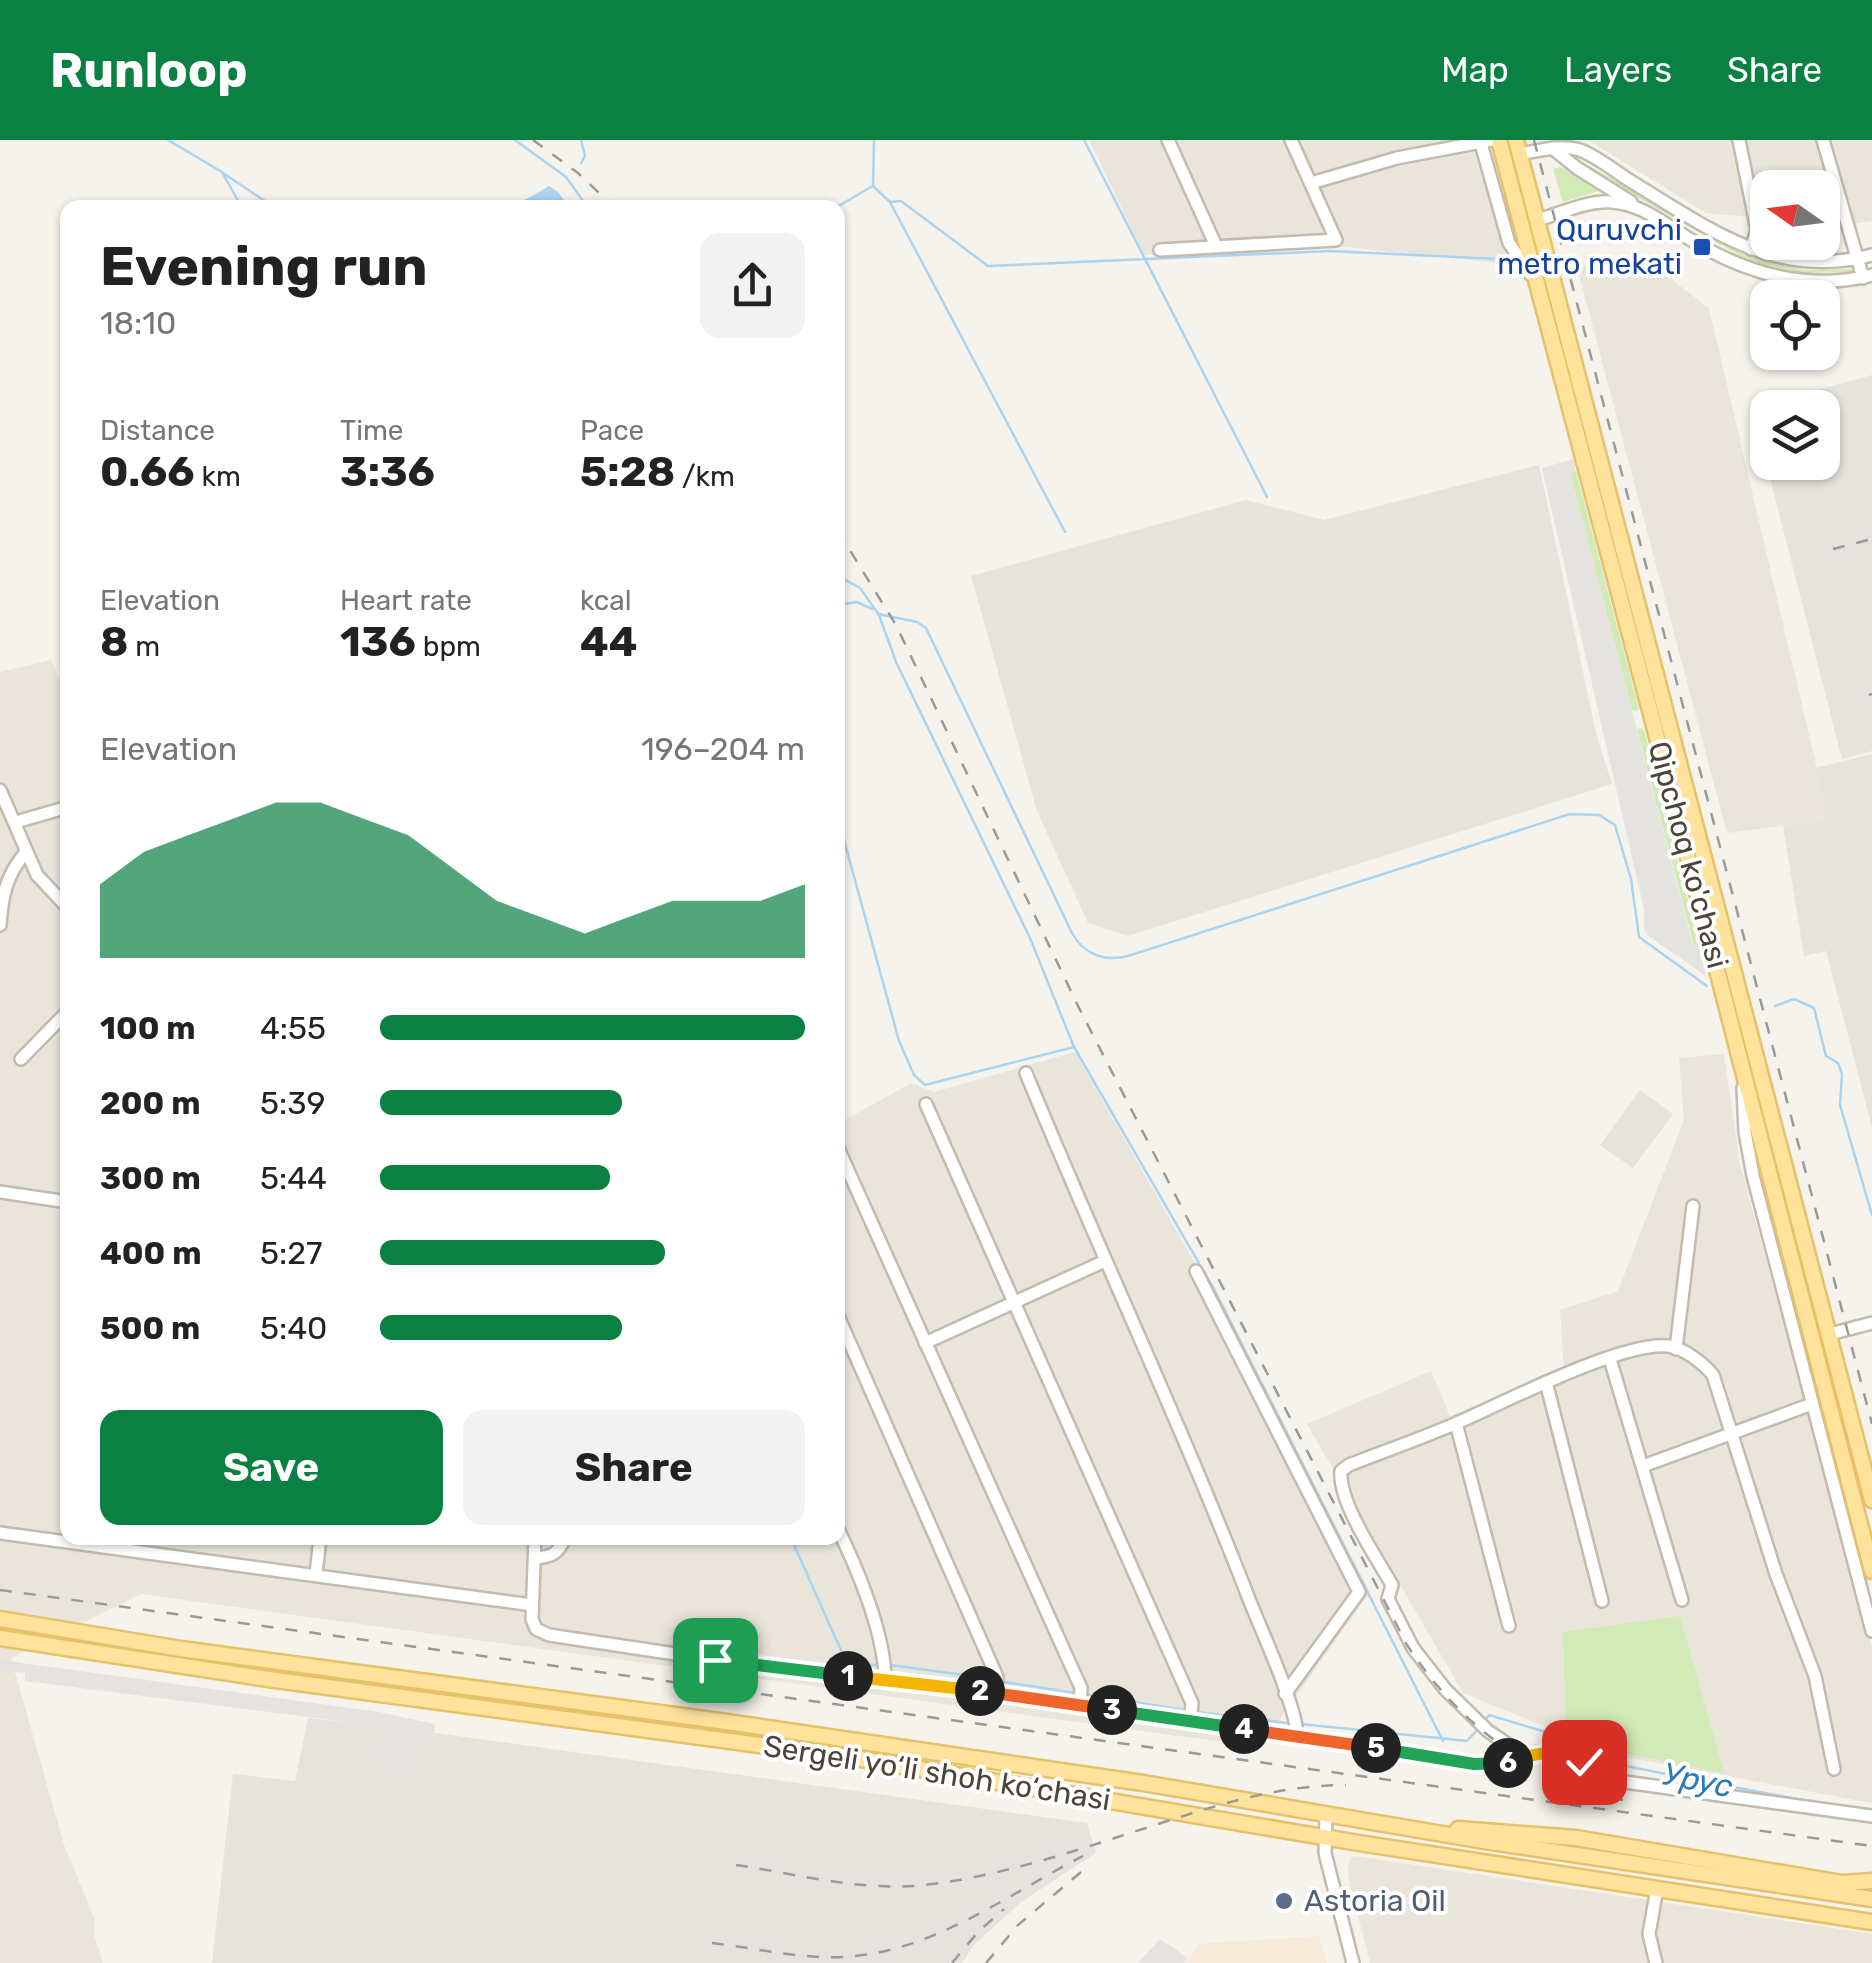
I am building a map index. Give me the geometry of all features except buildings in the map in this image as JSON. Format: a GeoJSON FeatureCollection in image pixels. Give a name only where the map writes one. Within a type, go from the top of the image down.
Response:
{"type":"FeatureCollection","features":[{"type":"Feature","properties":{"kind":"main road","name":"Qipchoq ko'chasi"},"geometry":{"type":"LineString","coordinates":[[1488,141],[1502,158],[1520,225],[1740,1054],[1872,1571]]}},
{"type":"Feature","properties":{"kind":"main road","name":"Qipchoq ko'chasi"},"geometry":{"type":"LineString","coordinates":[[1517,147],[1872,1500]]}},
{"type":"Feature","properties":{"kind":"main road"},"geometry":{"type":"LineString","coordinates":[[1502,158],[1517,147]]}},
{"type":"Feature","properties":{"kind":"main road"},"geometry":{"type":"LineString","coordinates":[[1520,225],[1537,220]]}},
{"type":"Feature","properties":{"kind":"main road"},"geometry":{"type":"LineString","coordinates":[[1713,953],[1730,949]]}},
{"type":"Feature","properties":{"kind":"main road","name":"Sergeli yo‘li shoh ko‘chasi"},"geometry":{"type":"LineString","coordinates":[[0,1619],[182,1649],[845,1738],[1872,1899]]}},
{"type":"Feature","properties":{"kind":"main road","name":"Sergeli yo‘li shoh ko‘chasi"},"geometry":{"type":"LineString","coordinates":[[0,1638],[268,1679],[849,1757],[1323,1838],[1872,1922]]}},
{"type":"Feature","properties":{"kind":"main road"},"geometry":{"type":"LineString","coordinates":[[1423,1828],[1560,1836],[1842,1883],[1872,1880]]}},
{"type":"Feature","properties":{"kind":"street"},"geometry":{"type":"LineString","coordinates":[[1168,140],[1216,246]]}},
{"type":"Feature","properties":{"kind":"street"},"geometry":{"type":"LineString","coordinates":[[1160,250],[1336,240],[1291,140]]}},
{"type":"Feature","properties":{"kind":"street"},"geometry":{"type":"LineString","coordinates":[[1416,140],[1420,154]]}},
{"type":"Feature","properties":{"kind":"street"},"geometry":{"type":"LineString","coordinates":[[1739,140],[1750,195]]}},
{"type":"Feature","properties":{"kind":"street"},"geometry":{"type":"LineString","coordinates":[[1552,148],[1702,247],[1757,272],[1810,282],[1868,276],[1866,256],[1824,140]]}},
{"type":"Feature","properties":{"kind":"street"},"geometry":{"type":"LineString","coordinates":[[1310,182],[1488,141],[1509,243],[1534,278]]}},
{"type":"Feature","properties":{"kind":"street"},"geometry":{"type":"LineString","coordinates":[[1517,147],[1570,144],[1700,223],[1750,248]]}},
{"type":"Feature","properties":{"kind":"street"},"geometry":{"type":"LineString","coordinates":[[1537,220],[1602,202],[1640,208]]}},
{"type":"Feature","properties":{"kind":"street"},"geometry":{"type":"LineString","coordinates":[[1789,260],[1829,262],[1866,256]]}},
{"type":"Feature","properties":{"kind":"street"},"geometry":{"type":"LineString","coordinates":[[0,790],[26,852],[44,884],[60,900]]}},
{"type":"Feature","properties":{"kind":"street"},"geometry":{"type":"LineString","coordinates":[[16,822],[60,809]]}},
{"type":"Feature","properties":{"kind":"street"},"geometry":{"type":"LineString","coordinates":[[0,925],[8,876],[26,852]]}},
{"type":"Feature","properties":{"kind":"street"},"geometry":{"type":"LineString","coordinates":[[21,1059],[60,1020]]}},
{"type":"Feature","properties":{"kind":"street"},"geometry":{"type":"LineString","coordinates":[[1740,1054],[1745,1132],[1753,1176],[1872,1631]]}},
{"type":"Feature","properties":{"kind":"street"},"geometry":{"type":"LineString","coordinates":[[1026,1072],[1104,1260],[1198,1469],[1296,1728]]}},
{"type":"Feature","properties":{"kind":"street"},"geometry":{"type":"LineString","coordinates":[[926,1104],[1192,1703],[1190,1722]]}},
{"type":"Feature","properties":{"kind":"street"},"geometry":{"type":"LineString","coordinates":[[845,1164],[1081,1688],[1080,1704]]}},
{"type":"Feature","properties":{"kind":"street"},"geometry":{"type":"LineString","coordinates":[[0,1192],[60,1201]]}},
{"type":"Feature","properties":{"kind":"street"},"geometry":{"type":"LineString","coordinates":[[1676,1349],[1693,1206]]}},
{"type":"Feature","properties":{"kind":"street"},"geometry":{"type":"LineString","coordinates":[[925,1342],[1104,1260]]}},
{"type":"Feature","properties":{"kind":"street"},"geometry":{"type":"LineString","coordinates":[[1196,1271],[1360,1592],[1285,1694]]}},
{"type":"Feature","properties":{"kind":"street"},"geometry":{"type":"LineString","coordinates":[[1830,1334],[1872,1323]]}},
{"type":"Feature","properties":{"kind":"street"},"geometry":{"type":"LineString","coordinates":[[845,1332],[998,1685]]}},
{"type":"Feature","properties":{"kind":"street"},"geometry":{"type":"LineString","coordinates":[[1524,1756],[1470,1716],[1414,1648],[1388,1598],[1392,1586],[1356,1520],[1340,1480],[1344,1467],[1456,1424],[1546,1382],[1646,1348],[1670,1346],[1703,1363],[1714,1375],[1776,1574],[1815,1676],[1834,1769]]}},
{"type":"Feature","properties":{"kind":"street"},"geometry":{"type":"LineString","coordinates":[[1610,1359],[1682,1600]]}},
{"type":"Feature","properties":{"kind":"street"},"geometry":{"type":"LineString","coordinates":[[1546,1382],[1602,1602]]}},
{"type":"Feature","properties":{"kind":"street"},"geometry":{"type":"LineString","coordinates":[[1643,1466],[1812,1404]]}},
{"type":"Feature","properties":{"kind":"street"},"geometry":{"type":"LineString","coordinates":[[1456,1424],[1509,1626]]}},
{"type":"Feature","properties":{"kind":"street"},"geometry":{"type":"LineString","coordinates":[[0,1534],[60,1539]]}},
{"type":"Feature","properties":{"kind":"street"},"geometry":{"type":"LineString","coordinates":[[123,1545],[532,1604]]}},
{"type":"Feature","properties":{"kind":"street"},"geometry":{"type":"LineString","coordinates":[[316,1574],[319,1545]]}},
{"type":"Feature","properties":{"kind":"street"},"geometry":{"type":"LineString","coordinates":[[535,1545],[533,1624],[549,1635],[998,1685],[1080,1704],[1190,1722],[1296,1728],[1484,1765],[1505,1764],[1544,1751],[1559,1752],[1625,1782],[1872,1816]]}},
{"type":"Feature","properties":{"kind":"street"},"geometry":{"type":"LineString","coordinates":[[535,1558],[551,1557],[562,1545]]}},
{"type":"Feature","properties":{"kind":"street"},"geometry":{"type":"LineString","coordinates":[[844,1545],[885,1670]]}},
{"type":"Feature","properties":{"kind":"street"},"geometry":{"type":"LineString","coordinates":[[1326,1813],[1323,1838],[1354,1963]]}},
{"type":"Feature","properties":{"kind":"street"},"geometry":{"type":"LineString","coordinates":[[1656,1963],[1649,1934],[1657,1888]]}},
{"type":"Feature","properties":{"kind":"shaded area"},"geometry":{"type":"Polygon","coordinates":[[[1089,140],[1476,140],[1509,264],[1336,246],[1144,255],[1089,140]]]}},
{"type":"Feature","properties":{"kind":"shaded area"},"geometry":{"type":"Polygon","coordinates":[[[1588,140],[1872,140],[1872,221],[1840,226],[1840,170],[1750,170],[1750,217],[1706,213],[1588,140]]]}},
{"type":"Feature","properties":{"kind":"shaded area"},"geometry":{"type":"Polygon","coordinates":[[[1639,255],[1709,308],[1829,820],[1727,833],[1577,267],[1639,255]]]}},
{"type":"Feature","properties":{"kind":"shaded area"},"geometry":{"type":"Polygon","coordinates":[[[1872,375],[1872,751],[1842,759],[1770,480],[1840,480],[1840,390],[1817,390],[1872,375]]]}},
{"type":"Feature","properties":{"kind":"shaded area"},"geometry":{"type":"Polygon","coordinates":[[[1573,459],[1576,471],[1570,473],[1693,945],[1699,948],[1706,976],[1647,935],[1644,927],[1644,909],[1542,468],[1573,459]]]}},
{"type":"Feature","properties":{"kind":"shaded area"},"geometry":{"type":"Polygon","coordinates":[[[1539,465],[1596,733],[1612,784],[1128,936],[1088,923],[1037,811],[971,576],[1246,500],[1324,520],[1539,465]]]}},
{"type":"Feature","properties":{"kind":"shaded area"},"geometry":{"type":"Polygon","coordinates":[[[51,660],[60,680],[60,1545],[845,1545],[845,1120],[911,1083],[934,1092],[1075,1052],[1197,1267],[1370,1592],[1260,1747],[141,1594],[11,1658],[64,1845],[95,1920],[94,1935],[103,1963],[0,1963],[0,672],[51,660]]]}},
{"type":"Feature","properties":{"kind":"shaded area"},"geometry":{"type":"Polygon","coordinates":[[[1872,754],[1872,1127],[1826,951],[1804,956],[1783,826],[1828,820],[1816,768],[1872,754]]]}},
{"type":"Feature","properties":{"kind":"shaded area"},"geometry":{"type":"Polygon","coordinates":[[[1724,1054],[1740,1164],[1872,1648],[1872,1803],[1614,1755],[1463,1693],[1307,1424],[1431,1371],[1450,1416],[1564,1370],[1560,1310],[1618,1291],[1684,1120],[1679,1058],[1724,1054]]]}},
{"type":"Feature","properties":{"kind":"shaded area"},"geometry":{"type":"Polygon","coordinates":[[[1640,1090],[1673,1114],[1633,1168],[1600,1145],[1640,1090]]]}},
{"type":"Feature","properties":{"kind":"shaded area"},"geometry":{"type":"Polygon","coordinates":[[[0,1660],[379,1712],[435,1724],[434,1733],[25,1681],[25,1673],[0,1670],[0,1660]]]}},
{"type":"Feature","properties":{"kind":"shaded area"},"geometry":{"type":"Polygon","coordinates":[[[308,1718],[1087,1823],[1096,1853],[1021,1902],[973,1946],[962,1963],[212,1963],[233,1774],[295,1781],[308,1718]]]}},
{"type":"Feature","properties":{"kind":"shaded area"},"geometry":{"type":"Polygon","coordinates":[[[390,1733],[414,1736],[410,1770],[387,1767],[388,1755],[381,1754],[383,1742],[389,1743],[390,1733]]]}},
{"type":"Feature","properties":{"kind":"shaded area"},"geometry":{"type":"Polygon","coordinates":[[[1356,1856],[1872,1934],[1872,1963],[1370,1963],[1349,1880],[1348,1866],[1356,1856]]]}},
{"type":"Feature","properties":{"kind":"shaded area"},"geometry":{"type":"Polygon","coordinates":[[[1319,1936],[1327,1963],[1186,1963],[1198,1944],[1319,1936]]]}},
{"type":"Feature","properties":{"kind":"shaded area"},"geometry":{"type":"Polygon","coordinates":[[[1160,1939],[1188,1958],[1184,1963],[1138,1963],[1160,1939]]]}},
{"type":"Feature","properties":{"kind":"green space"},"geometry":{"type":"Polygon","coordinates":[[[1561,167],[1602,190],[1563,202],[1553,169],[1561,167]]]}},
{"type":"Feature","properties":{"kind":"green space"},"geometry":{"type":"Polygon","coordinates":[[[1591,167],[1750,260],[1803,270],[1853,272],[1803,273],[1749,261],[1590,170],[1591,167]]]}},
{"type":"Feature","properties":{"kind":"green space"},"geometry":{"type":"Polygon","coordinates":[[[1576,471],[1637,711],[1632,710],[1570,473],[1576,471]]]}},
{"type":"Feature","properties":{"kind":"green space"},"geometry":{"type":"Polygon","coordinates":[[[1642,728],[1700,948],[1694,946],[1637,729],[1642,728]]]}},
{"type":"Feature","properties":{"kind":"green space"},"geometry":{"type":"Polygon","coordinates":[[[1680,1616],[1724,1773],[1618,1752],[1566,1728],[1563,1632],[1680,1616]]]}},
{"type":"Feature","properties":{"kind":"water"},"geometry":{"type":"Polygon","coordinates":[[[549,186],[564,200],[524,200],[549,186]]]}},
{"type":"Feature","properties":{"kind":"waterway","name":"Урус"},"geometry":{"type":"LineString","coordinates":[[168,140],[222,172],[238,200]]}},
{"type":"Feature","properties":{"kind":"waterway"},"geometry":{"type":"LineString","coordinates":[[515,140],[566,177],[582,200]]}},
{"type":"Feature","properties":{"kind":"waterway"},"geometry":{"type":"LineString","coordinates":[[581,140],[585,156],[581,163]]}},
{"type":"Feature","properties":{"kind":"waterway"},"geometry":{"type":"LineString","coordinates":[[874,140],[873,186],[890,202],[1065,532]]}},
{"type":"Feature","properties":{"kind":"waterway"},"geometry":{"type":"LineString","coordinates":[[1084,140],[1267,497]]}},
{"type":"Feature","properties":{"kind":"waterway"},"geometry":{"type":"LineString","coordinates":[[223,173],[264,200]]}},
{"type":"Feature","properties":{"kind":"waterway"},"geometry":{"type":"LineString","coordinates":[[845,202],[871,187]]}},
{"type":"Feature","properties":{"kind":"waterway"},"geometry":{"type":"LineString","coordinates":[[890,202],[901,201],[988,266],[1330,251],[1498,259]]}},
{"type":"Feature","properties":{"kind":"waterway"},"geometry":{"type":"LineString","coordinates":[[845,580],[860,588],[879,615],[896,662],[1030,938],[1074,1047],[1215,1291],[1443,1741]]}},
{"type":"Feature","properties":{"kind":"waterway"},"geometry":{"type":"LineString","coordinates":[[845,604],[857,602],[872,609]]}},
{"type":"Feature","properties":{"kind":"waterway"},"geometry":{"type":"LineString","coordinates":[[878,614],[917,622],[926,628],[1072,933],[1096,955],[1128,956],[1570,814],[1599,815],[1615,825],[1631,879],[1639,937],[1707,986]]}},
{"type":"Feature","properties":{"kind":"waterway"},"geometry":{"type":"LineString","coordinates":[[845,844],[899,1041],[914,1075],[925,1085],[1074,1047]]}},
{"type":"Feature","properties":{"kind":"waterway"},"geometry":{"type":"LineString","coordinates":[[1775,1006],[1794,999],[1814,1008],[1826,1056],[1838,1063],[1842,1074],[1840,1105],[1872,1215]]}},
{"type":"Feature","properties":{"kind":"waterway","name":"Урус"},"geometry":{"type":"LineString","coordinates":[[794,1545],[847,1664],[878,1665]]}},
{"type":"Feature","properties":{"kind":"waterway","name":"Урус"},"geometry":{"type":"LineString","coordinates":[[891,1665],[992,1679]]}},
{"type":"Feature","properties":{"kind":"waterway","name":"Урус"},"geometry":{"type":"LineString","coordinates":[[1004,1682],[1075,1693]]}},
{"type":"Feature","properties":{"kind":"waterway","name":"Урус"},"geometry":{"type":"LineString","coordinates":[[1083,1694],[1184,1710]]}},
{"type":"Feature","properties":{"kind":"waterway","name":"Урус"},"geometry":{"type":"LineString","coordinates":[[1197,1712],[1288,1723]]}},
{"type":"Feature","properties":{"kind":"waterway","name":"Урус"},"geometry":{"type":"LineString","coordinates":[[1485,1720],[1489,1715],[1566,1738],[1615,1764],[1816,1803]]}},
{"type":"Feature","properties":{"kind":"waterway","name":"Урус"},"geometry":{"type":"LineString","coordinates":[[1301,1724],[1467,1741],[1477,1730]]}},
{"type":"Feature","properties":{"kind":"railway"},"geometry":{"type":"LineString","coordinates":[[533,140],[607,200]]}},
{"type":"Feature","properties":{"kind":"railway"},"geometry":{"type":"LineString","coordinates":[[1534,140],[1872,1424]]}},
{"type":"Feature","properties":{"kind":"railway"},"geometry":{"type":"LineString","coordinates":[[1833,549],[1872,539]]}},
{"type":"Feature","properties":{"kind":"railway"},"geometry":{"type":"LineString","coordinates":[[845,542],[896,625],[1079,1008],[1407,1645],[1452,1702],[1503,1746],[1561,1779],[1630,1802]]}},
{"type":"Feature","properties":{"kind":"railway"},"geometry":{"type":"LineString","coordinates":[[0,1590],[1872,1846]]}},
{"type":"Feature","properties":{"kind":"railway"},"geometry":{"type":"LineString","coordinates":[[736,1865],[854,1884],[925,1885],[1026,1865],[1261,1795],[1346,1785]]}},
{"type":"Feature","properties":{"kind":"railway"},"geometry":{"type":"LineString","coordinates":[[712,1943],[810,1956],[875,1953],[938,1934],[1083,1856]]}},
{"type":"Feature","properties":{"kind":"railway"},"geometry":{"type":"LineString","coordinates":[[986,1963],[1018,1925],[1087,1867]]}},
{"type":"Feature","properties":{"kind":"railway"},"geometry":{"type":"LineString","coordinates":[[952,1963],[1004,1909]]}},
{"type":"Feature","properties":{"kind":"place","name":"Quruvchi metro mekati"},"geometry":{"type":"Point","coordinates":[1702,247]}},
{"type":"Feature","properties":{"kind":"place","name":"Astoria Oil"},"geometry":{"type":"Point","coordinates":[1284,1901]}},
{"type":"Feature","properties":{"kind":"route"},"geometry":{"type":"LineString","coordinates":[[715,1660],[1080,1704],[1474,1764],[1505,1764],[1544,1751],[1564,1753],[1584,1762]]}}]}
